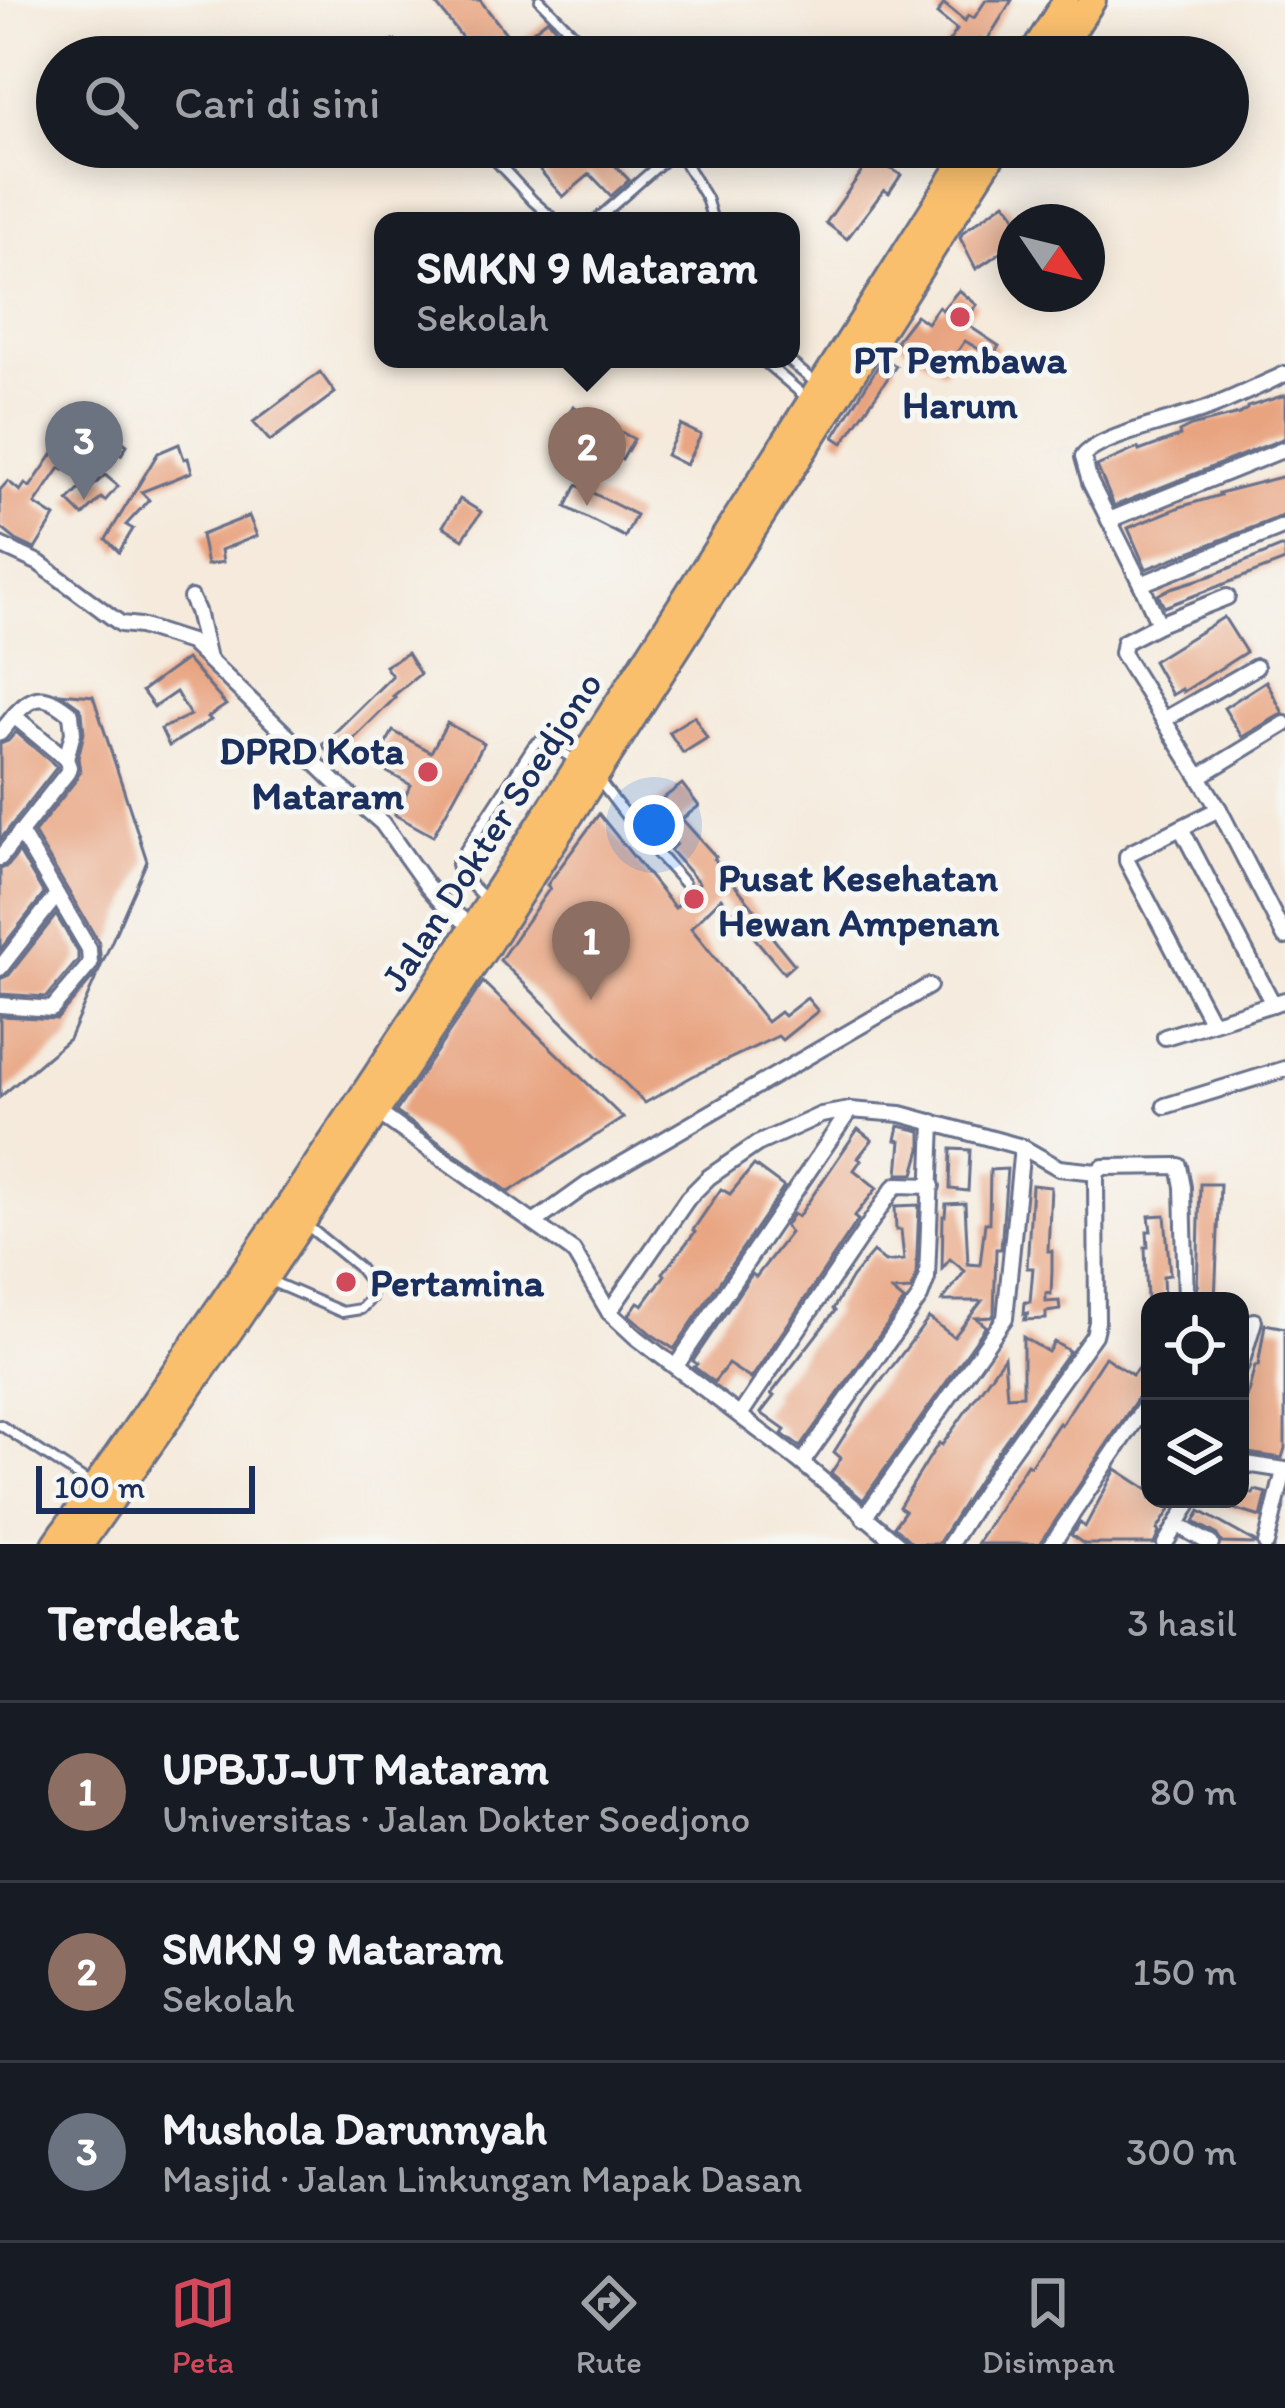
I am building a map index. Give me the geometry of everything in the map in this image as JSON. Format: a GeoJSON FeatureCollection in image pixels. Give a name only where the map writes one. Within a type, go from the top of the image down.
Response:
{"type":"FeatureCollection","features":[{"type":"Feature","properties":{"kind":"highway"},"geometry":{"type":"LineString","coordinates":[[1051,36],[1066,0]]}},
{"type":"Feature","properties":{"kind":"highway"},"geometry":{"type":"LineString","coordinates":[[1061,36],[1094,0]]}},
{"type":"Feature","properties":{"kind":"highway","name":"Jalan Dokter Soedjono"},"geometry":{"type":"LineString","coordinates":[[824,402],[960,168]]}},
{"type":"Feature","properties":{"kind":"highway","name":"Jalan Dokter Soedjono"},"geometry":{"type":"LineString","coordinates":[[81,1544],[488,902],[587,770],[824,402],[984,168]]}},
{"type":"Feature","properties":{"kind":"highway","name":"Jalan Dokter Soedjono"},"geometry":{"type":"LineString","coordinates":[[55,1544],[230,1312],[266,1279],[506,919],[587,770]]}},
{"type":"Feature","properties":{"kind":"street"},"geometry":{"type":"LineString","coordinates":[[1159,624],[1090,482],[1083,457],[1086,450],[1206,409],[1285,374]]}},
{"type":"Feature","properties":{"kind":"street"},"geometry":{"type":"LineString","coordinates":[[1109,520],[1285,449]]}},
{"type":"Feature","properties":{"kind":"street"},"geometry":{"type":"LineString","coordinates":[[1141,584],[1285,526]]}},
{"type":"Feature","properties":{"kind":"street"},"geometry":{"type":"LineString","coordinates":[[0,545],[39,563],[121,624],[190,642],[382,824],[443,905],[472,927]]}},
{"type":"Feature","properties":{"kind":"street"},"geometry":{"type":"LineString","coordinates":[[1227,597],[1159,624],[1124,642],[1122,650],[1219,809],[1285,937]]}},
{"type":"Feature","properties":{"kind":"street"},"geometry":{"type":"LineString","coordinates":[[191,598],[208,659]]}},
{"type":"Feature","properties":{"kind":"street"},"geometry":{"type":"LineString","coordinates":[[1165,719],[1256,668]]}},
{"type":"Feature","properties":{"kind":"street"},"geometry":{"type":"LineString","coordinates":[[0,733],[24,704],[41,698],[53,702],[70,714],[73,733],[66,759]]}},
{"type":"Feature","properties":{"kind":"street"},"geometry":{"type":"LineString","coordinates":[[0,858],[69,767],[66,759],[14,716]]}},
{"type":"Feature","properties":{"kind":"street"},"geometry":{"type":"LineString","coordinates":[[1200,776],[1285,724]]}},
{"type":"Feature","properties":{"kind":"street"},"geometry":{"type":"LineString","coordinates":[[1211,1022],[1126,860],[1132,851],[1219,809]]}},
{"type":"Feature","properties":{"kind":"street"},"geometry":{"type":"LineString","coordinates":[[1166,1037],[1279,1002],[1181,828]]}},
{"type":"Feature","properties":{"kind":"street"},"geometry":{"type":"LineString","coordinates":[[0,1005],[52,1010],[90,964],[89,949],[20,832]]}},
{"type":"Feature","properties":{"kind":"street"},"geometry":{"type":"LineString","coordinates":[[0,968],[58,895]]}},
{"type":"Feature","properties":{"kind":"street"},"geometry":{"type":"LineString","coordinates":[[535,1222],[588,1184],[929,986]]}},
{"type":"Feature","properties":{"kind":"street"},"geometry":{"type":"LineString","coordinates":[[1165,1106],[1285,1069]]}},
{"type":"Feature","properties":{"kind":"street"},"geometry":{"type":"LineString","coordinates":[[609,1312],[688,1198],[709,1177],[757,1144],[821,1115],[850,1110],[933,1122],[1022,1147],[1059,1168],[1097,1172],[1109,1166],[1179,1166],[1186,1292]]}},
{"type":"Feature","properties":{"kind":"street"},"geometry":{"type":"LineString","coordinates":[[676,1366],[850,1110]]}},
{"type":"Feature","properties":{"kind":"street"},"geometry":{"type":"LineString","coordinates":[[377,1112],[573,1251],[609,1312],[636,1337],[802,1463],[864,1518],[879,1539],[898,1544]]}},
{"type":"Feature","properties":{"kind":"street"},"geometry":{"type":"LineString","coordinates":[[802,1463],[920,1297],[927,1278],[933,1122]]}},
{"type":"Feature","properties":{"kind":"street"},"geometry":{"type":"LineString","coordinates":[[864,1518],[1005,1318],[1022,1147]]}},
{"type":"Feature","properties":{"kind":"street"},"geometry":{"type":"LineString","coordinates":[[950,1544],[1094,1335],[1097,1172]]}},
{"type":"Feature","properties":{"kind":"street"},"geometry":{"type":"LineString","coordinates":[[740,1415],[886,1196],[897,1185],[932,1186]]}},
{"type":"Feature","properties":{"kind":"street"},"geometry":{"type":"LineString","coordinates":[[1249,1340],[1255,1321]]}},
{"type":"Feature","properties":{"kind":"street"},"geometry":{"type":"LineString","coordinates":[[1052,1544],[1149,1400]]}},
{"type":"Feature","properties":{"kind":"street"},"geometry":{"type":"LineString","coordinates":[[1249,1465],[1285,1471],[1267,1544]]}},
{"type":"Feature","properties":{"kind":"street"},"geometry":{"type":"LineString","coordinates":[[1165,1544],[1187,1508]]}},
{"type":"Feature","properties":{"kind":"street"},"geometry":{"type":"LineString","coordinates":[[1178,1525],[1210,1544]]}},
{"type":"Feature","properties":{"kind":"lane"},"geometry":{"type":"LineString","coordinates":[[540,0],[575,36]]}},
{"type":"Feature","properties":{"kind":"lane"},"geometry":{"type":"LineString","coordinates":[[502,168],[546,212]]}},
{"type":"Feature","properties":{"kind":"lane"},"geometry":{"type":"LineString","coordinates":[[605,212],[654,168]]}},
{"type":"Feature","properties":{"kind":"lane"},"geometry":{"type":"LineString","coordinates":[[688,168],[710,212]]}},
{"type":"Feature","properties":{"kind":"lane"},"geometry":{"type":"LineString","coordinates":[[773,368],[824,402]]}},
{"type":"Feature","properties":{"kind":"lane"},"geometry":{"type":"LineString","coordinates":[[795,368],[824,402]]}},
{"type":"Feature","properties":{"kind":"lane"},"geometry":{"type":"LineString","coordinates":[[488,902],[458,872],[456,864],[538,742],[587,770],[684,883]]}},
{"type":"Feature","properties":{"kind":"lane"},"geometry":{"type":"LineString","coordinates":[[266,1279],[342,1312],[361,1310],[371,1298],[368,1280],[358,1267],[303,1222]]}},
{"type":"Feature","properties":{"kind":"lane"},"geometry":{"type":"LineString","coordinates":[[0,1425],[94,1487]]}},
{"type":"Feature","properties":{"kind":"building"},"geometry":{"type":"Polygon","coordinates":[[[433,0],[480,0],[508,36],[461,36],[433,0]]]}},
{"type":"Feature","properties":{"kind":"building"},"geometry":{"type":"Polygon","coordinates":[[[986,0],[1012,0],[990,36],[953,36],[957,30],[937,14],[944,4],[965,21],[968,15],[974,18],[986,0]]]}},
{"type":"Feature","properties":{"kind":"building"},"geometry":{"type":"Polygon","coordinates":[[[548,19],[561,36],[526,36],[548,19]]]}},
{"type":"Feature","properties":{"kind":"building"},"geometry":{"type":"Polygon","coordinates":[[[538,168],[618,168],[629,180],[611,196],[590,174],[563,197],[538,168]]]}},
{"type":"Feature","properties":{"kind":"building"},"geometry":{"type":"Polygon","coordinates":[[[864,168],[890,168],[901,175],[847,239],[826,223],[864,168]]]}},
{"type":"Feature","properties":{"kind":"building"},"geometry":{"type":"Polygon","coordinates":[[[997,208],[997,255],[976,269],[960,238],[997,208]]]}},
{"type":"Feature","properties":{"kind":"building"},"geometry":{"type":"Polygon","coordinates":[[[959,290],[977,305],[963,322],[999,346],[992,357],[965,341],[943,372],[896,341],[916,315],[927,323],[959,290]]]}},
{"type":"Feature","properties":{"kind":"building"},"geometry":{"type":"Polygon","coordinates":[[[883,358],[896,366],[843,443],[834,437],[883,358]]]}},
{"type":"Feature","properties":{"kind":"building"},"geometry":{"type":"Polygon","coordinates":[[[320,372],[335,393],[270,441],[253,422],[320,372]]]}},
{"type":"Feature","properties":{"kind":"building"},"geometry":{"type":"Polygon","coordinates":[[[1285,395],[1285,438],[1114,506],[1097,466],[1180,436],[1179,432],[1191,426],[1239,414],[1285,395]]]}},
{"type":"Feature","properties":{"kind":"building"},"geometry":{"type":"Polygon","coordinates":[[[573,406],[634,439],[622,460],[562,428],[573,406]]]}},
{"type":"Feature","properties":{"kind":"building"},"geometry":{"type":"Polygon","coordinates":[[[76,420],[104,442],[111,433],[127,445],[121,455],[108,446],[100,459],[82,447],[64,470],[60,468],[35,504],[55,517],[35,549],[0,527],[0,490],[8,481],[20,491],[25,484],[30,487],[76,420]]]}},
{"type":"Feature","properties":{"kind":"building"},"geometry":{"type":"Polygon","coordinates":[[[681,425],[701,435],[686,465],[666,455],[681,425]]]}},
{"type":"Feature","properties":{"kind":"building"},"geometry":{"type":"Polygon","coordinates":[[[179,444],[192,472],[141,492],[149,500],[126,525],[133,529],[119,552],[106,539],[158,453],[179,444]]]}},
{"type":"Feature","properties":{"kind":"building"},"geometry":{"type":"Polygon","coordinates":[[[105,475],[118,486],[83,516],[68,501],[85,484],[90,489],[105,475]]]}},
{"type":"Feature","properties":{"kind":"building"},"geometry":{"type":"Polygon","coordinates":[[[1285,476],[1285,515],[1146,569],[1128,528],[1219,493],[1285,476]]]}},
{"type":"Feature","properties":{"kind":"building"},"geometry":{"type":"Polygon","coordinates":[[[577,485],[636,515],[625,537],[566,507],[577,485]]]}},
{"type":"Feature","properties":{"kind":"building"},"geometry":{"type":"Polygon","coordinates":[[[460,499],[481,512],[463,539],[443,526],[460,499]]]}},
{"type":"Feature","properties":{"kind":"building"},"geometry":{"type":"Polygon","coordinates":[[[249,516],[257,536],[221,550],[223,562],[207,565],[201,535],[249,516]]]}},
{"type":"Feature","properties":{"kind":"building"},"geometry":{"type":"Polygon","coordinates":[[[1285,547],[1285,561],[1164,607],[1158,595],[1171,588],[1285,547]]]}},
{"type":"Feature","properties":{"kind":"building"},"geometry":{"type":"Polygon","coordinates":[[[1224,617],[1246,652],[1172,695],[1153,661],[1224,617]]]}},
{"type":"Feature","properties":{"kind":"building"},"geometry":{"type":"Polygon","coordinates":[[[407,653],[420,674],[334,758],[322,745],[392,676],[385,666],[407,653]]]}},
{"type":"Feature","properties":{"kind":"building"},"geometry":{"type":"Polygon","coordinates":[[[186,659],[226,705],[169,746],[161,729],[190,715],[176,692],[154,707],[142,691],[186,659]]]}},
{"type":"Feature","properties":{"kind":"building"},"geometry":{"type":"Polygon","coordinates":[[[1266,681],[1283,713],[1242,737],[1224,708],[1266,681]]]}},
{"type":"Feature","properties":{"kind":"building"},"geometry":{"type":"Polygon","coordinates":[[[60,693],[93,696],[147,861],[100,969],[99,943],[34,833],[80,771],[82,712],[60,693]]]}},
{"type":"Feature","properties":{"kind":"building"},"geometry":{"type":"Polygon","coordinates":[[[694,716],[707,738],[683,753],[669,732],[694,716]]]}},
{"type":"Feature","properties":{"kind":"building"},"geometry":{"type":"Polygon","coordinates":[[[447,723],[484,743],[433,836],[395,815],[411,785],[374,765],[393,731],[431,752],[447,723]]]}},
{"type":"Feature","properties":{"kind":"building"},"geometry":{"type":"Polygon","coordinates":[[[16,732],[57,767],[0,840],[0,744],[16,732]]]}},
{"type":"Feature","properties":{"kind":"building"},"geometry":{"type":"Polygon","coordinates":[[[682,784],[699,806],[682,819],[716,857],[794,964],[784,973],[721,898],[691,928],[767,1022],[780,1012],[784,1016],[807,998],[818,1011],[782,1040],[778,1036],[645,1103],[500,960],[599,814],[675,908],[699,883],[670,850],[676,844],[649,809],[682,784]]]}},
{"type":"Feature","properties":{"kind":"building"},"geometry":{"type":"Polygon","coordinates":[[[19,852],[44,894],[0,950],[0,869],[19,852]]]}},
{"type":"Feature","properties":{"kind":"building"},"geometry":{"type":"Polygon","coordinates":[[[56,915],[78,960],[47,997],[0,994],[0,979],[9,975],[56,915]]]}},
{"type":"Feature","properties":{"kind":"building"},"geometry":{"type":"Polygon","coordinates":[[[99,971],[69,1039],[0,1097],[0,1016],[57,1019],[99,971]]]}},
{"type":"Feature","properties":{"kind":"building"},"geometry":{"type":"Polygon","coordinates":[[[483,982],[623,1118],[509,1192],[396,1112],[483,982]]]}},
{"type":"Feature","properties":{"kind":"building"},"geometry":{"type":"Polygon","coordinates":[[[899,1126],[921,1131],[914,1174],[898,1174],[899,1126]]]}},
{"type":"Feature","properties":{"kind":"building"},"geometry":{"type":"Polygon","coordinates":[[[858,1129],[872,1140],[854,1170],[877,1188],[751,1379],[728,1364],[714,1382],[693,1361],[752,1274],[756,1277],[790,1233],[785,1226],[793,1214],[798,1217],[858,1129]]]}},
{"type":"Feature","properties":{"kind":"building"},"geometry":{"type":"Polygon","coordinates":[[[951,1149],[970,1150],[968,1191],[950,1189],[951,1149]]]}},
{"type":"Feature","properties":{"kind":"building"},"geometry":{"type":"Polygon","coordinates":[[[754,1165],[784,1187],[674,1349],[629,1315],[638,1302],[643,1305],[665,1275],[721,1189],[730,1194],[754,1165]]]}},
{"type":"Feature","properties":{"kind":"building"},"geometry":{"type":"Polygon","coordinates":[[[1007,1169],[1001,1249],[996,1249],[994,1314],[976,1318],[986,1326],[863,1500],[831,1473],[841,1458],[834,1452],[929,1318],[954,1337],[982,1301],[942,1301],[965,1271],[950,1259],[942,1269],[943,1216],[946,1204],[965,1203],[968,1264],[980,1265],[985,1223],[989,1223],[990,1170],[1007,1169]]]}},
{"type":"Feature","properties":{"kind":"building"},"geometry":{"type":"Polygon","coordinates":[[[1200,1184],[1220,1184],[1215,1292],[1197,1292],[1200,1184]]]}},
{"type":"Feature","properties":{"kind":"building"},"geometry":{"type":"Polygon","coordinates":[[[1032,1185],[1051,1187],[1051,1294],[1046,1293],[1046,1302],[1059,1301],[1060,1310],[1046,1312],[1046,1319],[1024,1320],[1033,1268],[1027,1268],[1032,1185]]]}},
{"type":"Feature","properties":{"kind":"building"},"geometry":{"type":"Polygon","coordinates":[[[919,1205],[916,1276],[911,1290],[892,1291],[904,1301],[800,1447],[761,1413],[873,1252],[885,1262],[904,1260],[895,1206],[919,1205]]]}},
{"type":"Feature","properties":{"kind":"building"},"geometry":{"type":"Polygon","coordinates":[[[1165,1215],[1170,1275],[1163,1276],[1164,1292],[1147,1292],[1149,1216],[1165,1215]]]}},
{"type":"Feature","properties":{"kind":"building"},"geometry":{"type":"Polygon","coordinates":[[[1265,1324],[1285,1328],[1282,1458],[1249,1453],[1249,1388],[1265,1324]]]}},
{"type":"Feature","properties":{"kind":"building"},"geometry":{"type":"Polygon","coordinates":[[[1023,1337],[1048,1352],[1054,1342],[1069,1351],[938,1544],[913,1544],[894,1526],[905,1511],[899,1507],[939,1443],[1004,1357],[1007,1396],[1023,1395],[1023,1337]]]}},
{"type":"Feature","properties":{"kind":"building"},"geometry":{"type":"Polygon","coordinates":[[[1105,1357],[1132,1375],[1141,1364],[1141,1393],[1040,1544],[977,1544],[1027,1464],[1061,1425],[1105,1357]]]}},
{"type":"Feature","properties":{"kind":"building"},"geometry":{"type":"Polygon","coordinates":[[[1116,1469],[1141,1485],[1141,1508],[1171,1508],[1154,1544],[1084,1544],[1071,1535],[1080,1523],[1085,1527],[1116,1469]]]}},
{"type":"Feature","properties":{"kind":"building"},"geometry":{"type":"Polygon","coordinates":[[[1255,1490],[1267,1493],[1261,1517],[1231,1508],[1249,1508],[1249,1493],[1255,1490]]]}},
{"type":"Feature","properties":{"kind":"building"},"geometry":{"type":"Polygon","coordinates":[[[1200,1511],[1255,1544],[1222,1543],[1216,1534],[1194,1522],[1200,1511]]]}},
{"type":"Feature","properties":{"kind":"place","name":"PT Pembawa Harum"},"geometry":{"type":"Point","coordinates":[960,317]}},
{"type":"Feature","properties":{"kind":"place","name":"Mushola Darunnyah"},"geometry":{"type":"Point","coordinates":[84,500]}},
{"type":"Feature","properties":{"kind":"place","name":"SMKN 9 Mataram"},"geometry":{"type":"Point","coordinates":[587,506]}},
{"type":"Feature","properties":{"kind":"place","name":"DPRD Kota Mataram"},"geometry":{"type":"Point","coordinates":[428,772]}},
{"type":"Feature","properties":{"kind":"place","name":"Pusat Kesehatan Hewan Ampenan"},"geometry":{"type":"Point","coordinates":[694,899]}},
{"type":"Feature","properties":{"kind":"place","name":"UPBJJ-UT Mataram"},"geometry":{"type":"Point","coordinates":[591,1000]}},
{"type":"Feature","properties":{"kind":"place","name":"Pertamina"},"geometry":{"type":"Point","coordinates":[346,1282]}}]}
